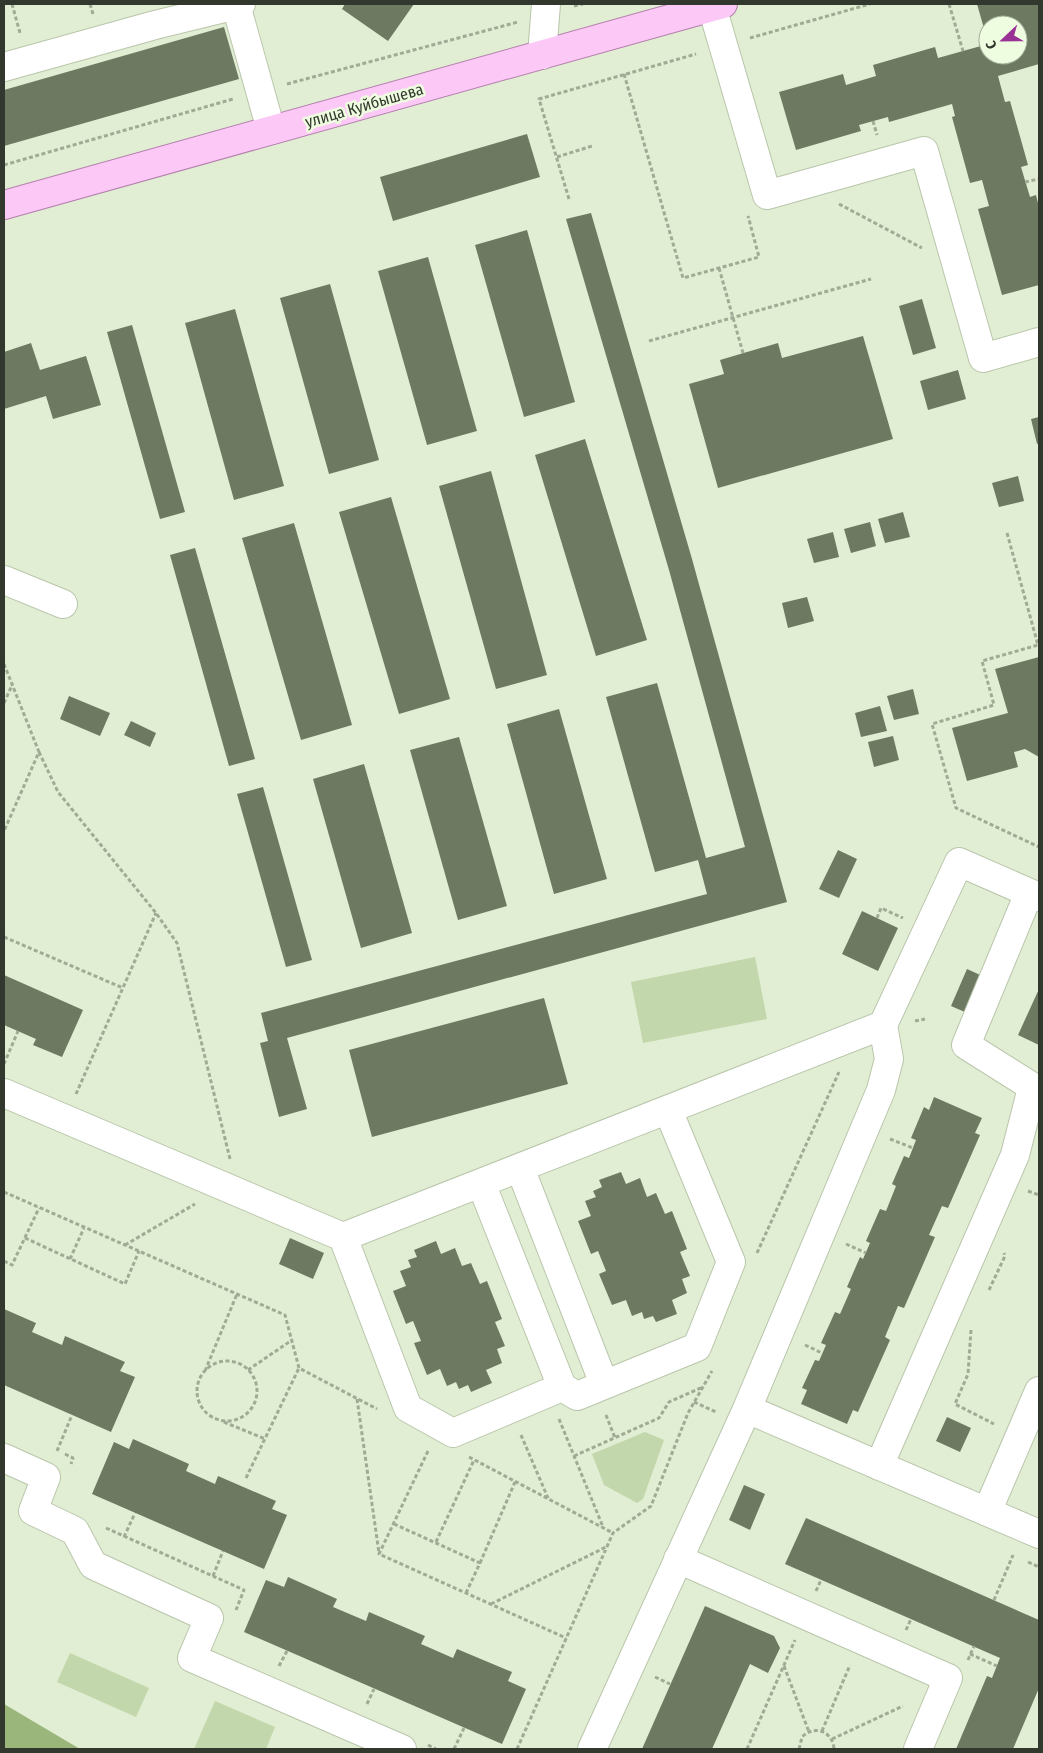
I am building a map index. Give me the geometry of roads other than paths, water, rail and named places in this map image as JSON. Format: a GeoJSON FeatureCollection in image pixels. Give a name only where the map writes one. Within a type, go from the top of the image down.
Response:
{"type":"FeatureCollection","features":[{"type":"Feature","properties":{"kind":"main road","name":"улица Куйбышева"},"geometry":{"type":"LineString","coordinates":[[4,205],[717,5]]}},
{"type":"Feature","properties":{"kind":"lane"},"geometry":{"type":"LineString","coordinates":[[4,67],[179,11],[239,4],[260,91],[272,130]]}},
{"type":"Feature","properties":{"kind":"lane"},"geometry":{"type":"LineString","coordinates":[[717,5],[767,195],[924,151],[983,358],[1039,342]]}},
{"type":"Feature","properties":{"kind":"lane"},"geometry":{"type":"LineString","coordinates":[[542,55],[545,9]]}},
{"type":"Feature","properties":{"kind":"lane"},"geometry":{"type":"LineString","coordinates":[[4,580],[63,604]]}},
{"type":"Feature","properties":{"kind":"lane"},"geometry":{"type":"LineString","coordinates":[[592,1749],[747,1409],[881,1090],[889,1059],[883,1025],[959,862],[1034,895],[966,1045],[1036,1089],[1015,1155],[878,1466]]}},
{"type":"Feature","properties":{"kind":"lane"},"geometry":{"type":"LineString","coordinates":[[343,1237],[883,1025]]}},
{"type":"Feature","properties":{"kind":"lane"},"geometry":{"type":"LineString","coordinates":[[4,1093],[228,1175],[343,1237],[408,1408],[453,1432],[556,1390],[577,1396],[696,1347],[731,1262],[668,1110]]}},
{"type":"Feature","properties":{"kind":"lane"},"geometry":{"type":"LineString","coordinates":[[520,1168],[604,1384]]}},
{"type":"Feature","properties":{"kind":"lane"},"geometry":{"type":"LineString","coordinates":[[481,1183],[556,1390]]}},
{"type":"Feature","properties":{"kind":"lane"},"geometry":{"type":"LineString","coordinates":[[987,1512],[1039,1390]]}},
{"type":"Feature","properties":{"kind":"lane"},"geometry":{"type":"LineString","coordinates":[[747,1409],[1039,1534]]}},
{"type":"Feature","properties":{"kind":"lane"},"geometry":{"type":"LineString","coordinates":[[4,1458],[46,1477],[33,1511],[75,1530],[94,1565],[209,1618],[192,1658],[402,1749]]}},
{"type":"Feature","properties":{"kind":"lane"},"geometry":{"type":"LineString","coordinates":[[678,1559],[948,1678],[918,1749]]}}]}
